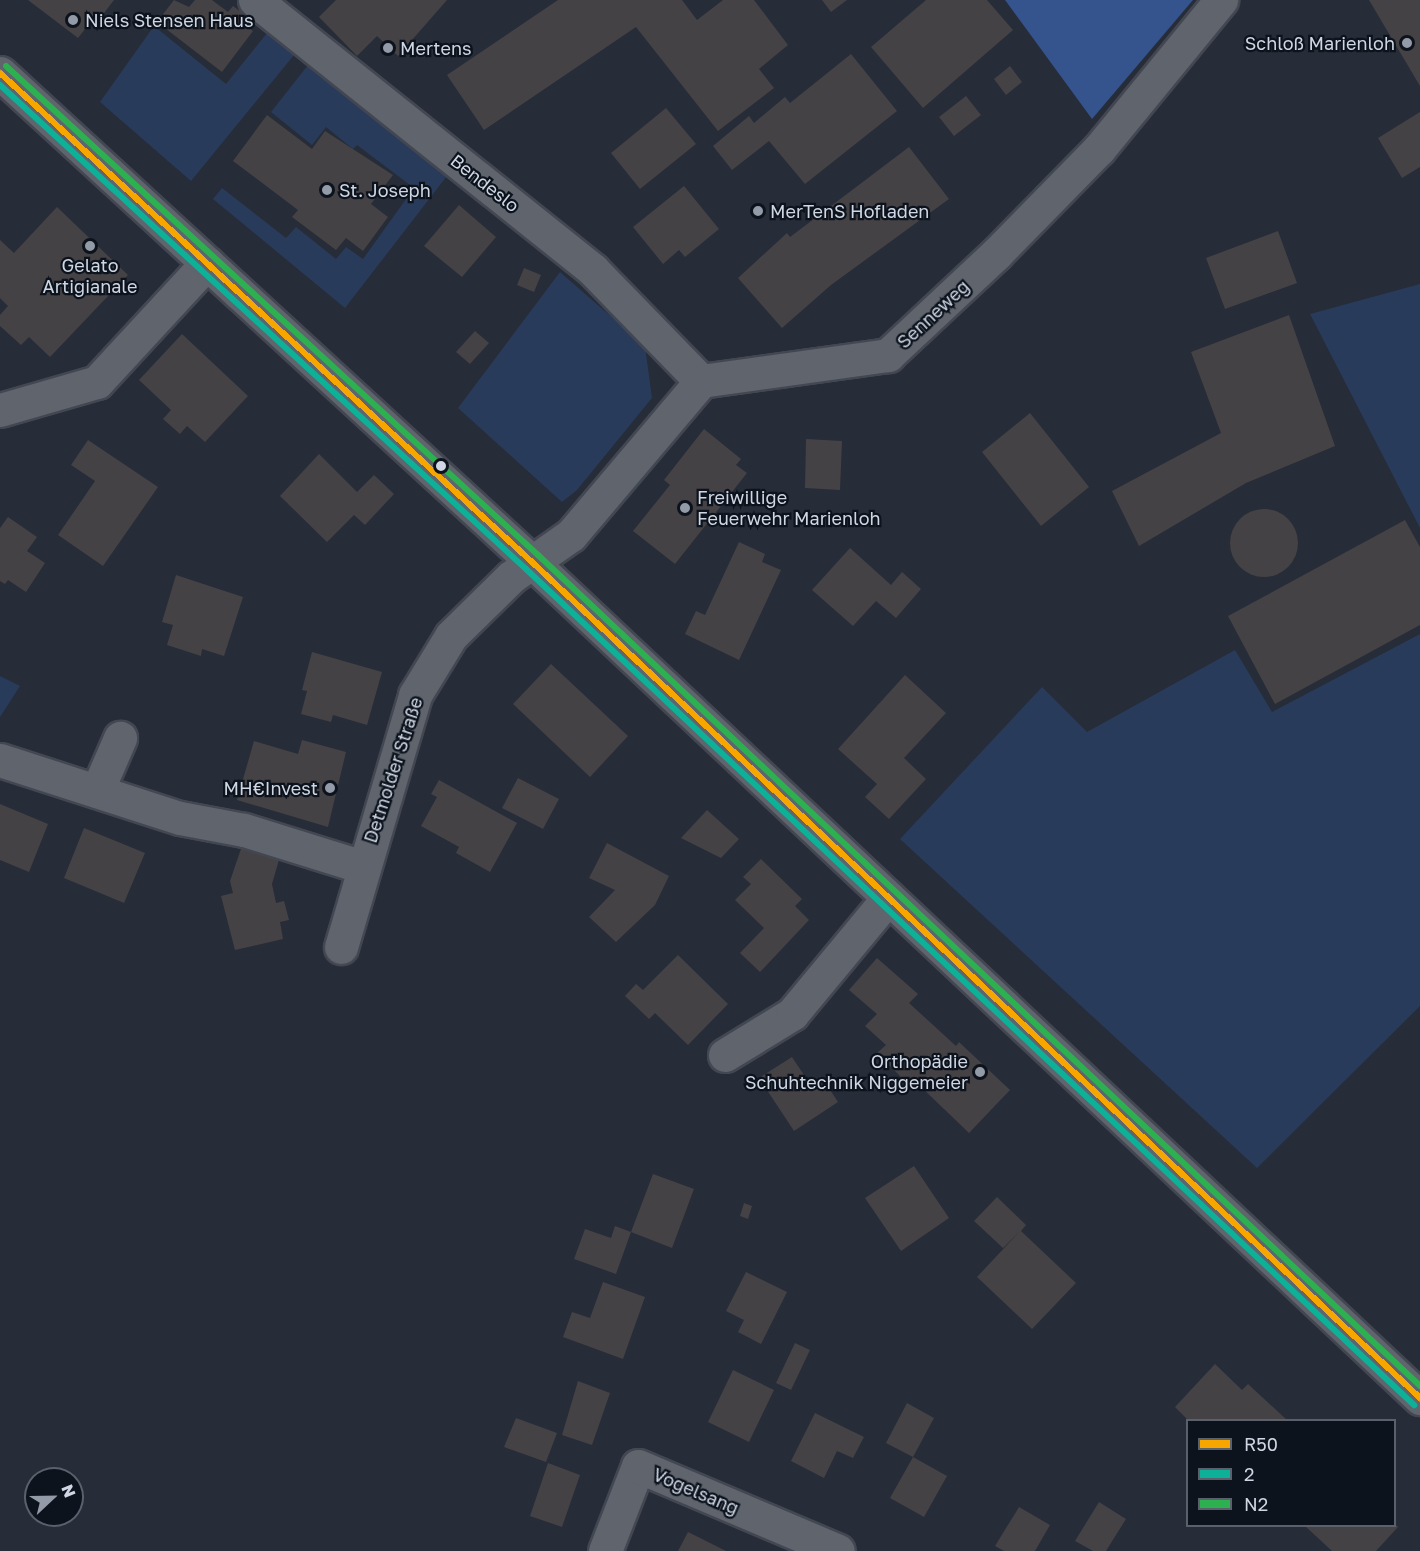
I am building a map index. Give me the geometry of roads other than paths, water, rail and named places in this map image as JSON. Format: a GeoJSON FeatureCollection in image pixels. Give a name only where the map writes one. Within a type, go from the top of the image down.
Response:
{"type":"FeatureCollection","features":[{"type":"Feature","properties":{"kind":"street","name":"Bendeslo"},"geometry":{"type":"LineString","coordinates":[[255,0],[593,270],[701,381]]}},
{"type":"Feature","properties":{"kind":"street","name":"Senneweg"},"geometry":{"type":"LineString","coordinates":[[701,381],[888,355],[996,254],[1099,149],[1221,0]]}},
{"type":"Feature","properties":{"kind":"street"},"geometry":{"type":"LineString","coordinates":[[0,73],[532,562],[1419,1395]]}},
{"type":"Feature","properties":{"kind":"street"},"geometry":{"type":"LineString","coordinates":[[0,410],[97,382],[207,263]]}},
{"type":"Feature","properties":{"kind":"street"},"geometry":{"type":"LineString","coordinates":[[532,562],[571,535],[701,381]]}},
{"type":"Feature","properties":{"kind":"street","name":"Detmolder Straße"},"geometry":{"type":"LineString","coordinates":[[340,947],[415,695],[451,636],[532,562]]}},
{"type":"Feature","properties":{"kind":"street"},"geometry":{"type":"LineString","coordinates":[[97,791],[120,738]]}},
{"type":"Feature","properties":{"kind":"street"},"geometry":{"type":"LineString","coordinates":[[0,760],[97,791],[363,867]]}},
{"type":"Feature","properties":{"kind":"street"},"geometry":{"type":"LineString","coordinates":[[725,1055],[792,1014],[888,898]]}},
{"type":"Feature","properties":{"kind":"street","name":"Vogelsang"},"geometry":{"type":"LineString","coordinates":[[605,1551],[638,1466],[838,1551]]}},
{"type":"Feature","properties":{"kind":"place","name":"Niels Stensen Haus"},"geometry":{"type":"Point","coordinates":[73,20]}},
{"type":"Feature","properties":{"kind":"place","name":"Schloß Marienloh"},"geometry":{"type":"Point","coordinates":[1407,43]}},
{"type":"Feature","properties":{"kind":"place","name":"Mertens"},"geometry":{"type":"Point","coordinates":[388,48]}},
{"type":"Feature","properties":{"kind":"place","name":"St. Joseph"},"geometry":{"type":"Point","coordinates":[327,190]}},
{"type":"Feature","properties":{"kind":"place","name":"MerTenS Hofladen"},"geometry":{"type":"Point","coordinates":[758,211]}},
{"type":"Feature","properties":{"kind":"place","name":"Gelato Artigianale"},"geometry":{"type":"Point","coordinates":[90,246]}},
{"type":"Feature","properties":{"kind":"place","name":"Freiwillige Feuerwehr Marienloh"},"geometry":{"type":"Point","coordinates":[685,508]}},
{"type":"Feature","properties":{"kind":"place","name":"MH€Invest"},"geometry":{"type":"Point","coordinates":[330,788]}},
{"type":"Feature","properties":{"kind":"place","name":"Orthopädie Schuhtechnik Niggemeier"},"geometry":{"type":"Point","coordinates":[980,1072]}}]}
